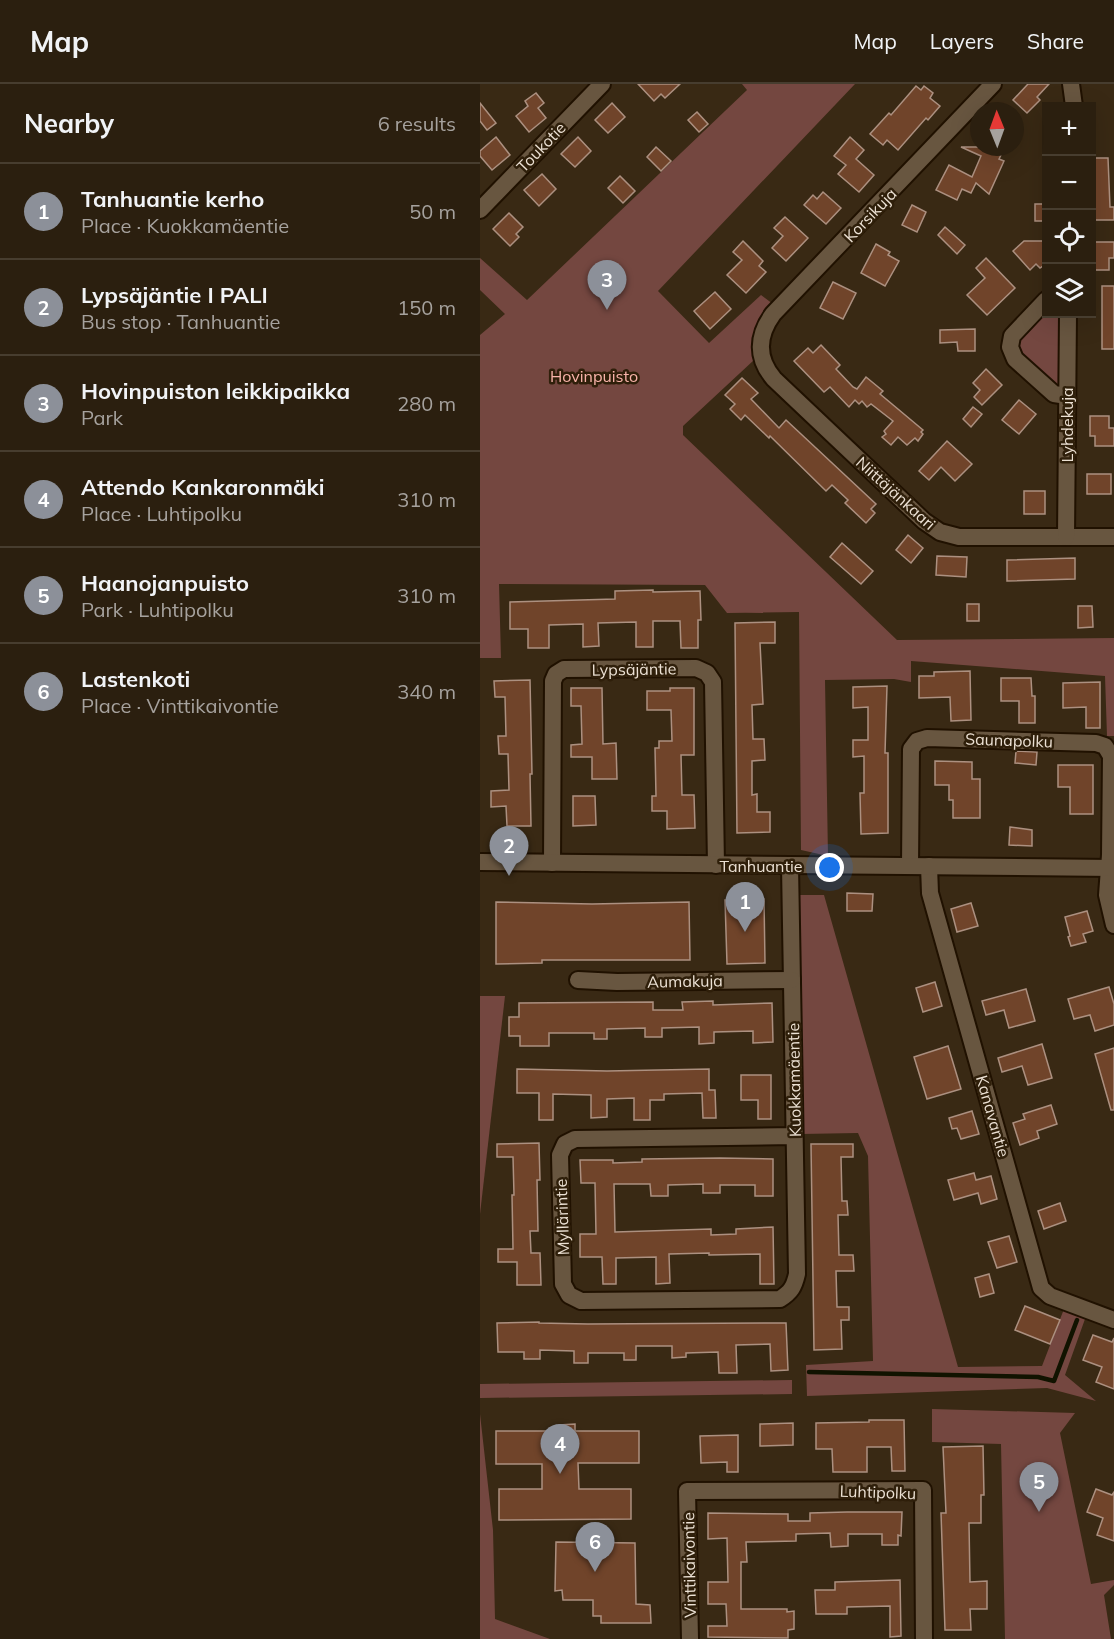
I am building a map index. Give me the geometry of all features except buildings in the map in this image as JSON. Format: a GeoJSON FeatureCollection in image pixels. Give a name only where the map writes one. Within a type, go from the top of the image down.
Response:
{"type":"FeatureCollection","features":[{"type":"Feature","properties":{"kind":"street","name":"Toukotie"},"geometry":{"type":"LineString","coordinates":[[480,210],[602,84]]}},
{"type":"Feature","properties":{"kind":"street","name":"Korsikuja"},"geometry":{"type":"LineString","coordinates":[[760,352],[762,333],[773,314],[993,84]]}},
{"type":"Feature","properties":{"kind":"street"},"geometry":{"type":"LineString","coordinates":[[1071,84],[1073,102]]}},
{"type":"Feature","properties":{"kind":"street"},"geometry":{"type":"LineString","coordinates":[[1042,305],[1012,336],[1011,351],[1015,359],[1049,391],[1067,396]]}},
{"type":"Feature","properties":{"kind":"street","name":"Lyhdekuja"},"geometry":{"type":"LineString","coordinates":[[1066,537],[1068,318]]}},
{"type":"Feature","properties":{"kind":"street","name":"Niittäjänkaari"},"geometry":{"type":"LineString","coordinates":[[760,352],[764,365],[774,379],[931,526],[945,534],[958,537],[1114,537]]}},
{"type":"Feature","properties":{"kind":"street","name":"Lypsäjäntie"},"geometry":{"type":"LineString","coordinates":[[552,863],[553,681],[556,674],[564,669],[696,668],[707,673],[713,682],[716,866]]}},
{"type":"Feature","properties":{"kind":"street","name":"Saunapolku"},"geometry":{"type":"LineString","coordinates":[[910,866],[911,749],[917,741],[927,738],[1096,743],[1105,746],[1111,756],[1112,868]]}},
{"type":"Feature","properties":{"kind":"street","name":"Tanhuantie"},"geometry":{"type":"LineString","coordinates":[[480,862],[1112,868]]}},
{"type":"Feature","properties":{"kind":"street","name":"Kuokkamäentie"},"geometry":{"type":"LineString","coordinates":[[790,866],[797,1274],[790,1293]]}},
{"type":"Feature","properties":{"kind":"street","name":"Kanavantie"},"geometry":{"type":"LineString","coordinates":[[929,866],[930,893],[1041,1288],[1050,1296],[1114,1320]]}},
{"type":"Feature","properties":{"kind":"street"},"geometry":{"type":"LineString","coordinates":[[1112,868],[1107,894],[1114,925]]}},
{"type":"Feature","properties":{"kind":"street","name":"Aumakuja"},"geometry":{"type":"LineString","coordinates":[[578,980],[617,982],[792,980]]}},
{"type":"Feature","properties":{"kind":"street","name":"Myllärintie"},"geometry":{"type":"LineString","coordinates":[[790,1293],[780,1299],[628,1301],[581,1301],[569,1295],[564,1284],[560,1155],[565,1144],[575,1139],[794,1136]]}},
{"type":"Feature","properties":{"kind":"street","name":"Luhtipolku"},"geometry":{"type":"LineString","coordinates":[[687,1491],[923,1490],[924,1639]]}},
{"type":"Feature","properties":{"kind":"street","name":"Vinttikaivontie"},"geometry":{"type":"LineString","coordinates":[[687,1491],[690,1639]]}},
{"type":"Feature","properties":{"kind":"green space","name":"Hovinpuisto"},"geometry":{"type":"Polygon","coordinates":[[[742,84],[855,84],[658,291],[709,343],[761,295],[773,304],[754,332],[754,360],[683,426],[683,435],[897,640],[1114,638],[1114,736],[1107,736],[1105,676],[911,661],[911,682],[894,679],[825,680],[828,856],[801,850],[799,612],[727,613],[705,585],[499,584],[501,658],[480,658],[480,335],[505,314],[480,290],[480,258],[527,300],[747,90],[742,84]]]}},
{"type":"Feature","properties":{"kind":"green space"},"geometry":{"type":"Polygon","coordinates":[[[1042,313],[1042,318],[1059,318],[1057,385],[1031,367],[1018,347],[1018,340],[1042,313]]]}},
{"type":"Feature","properties":{"kind":"green space"},"geometry":{"type":"Polygon","coordinates":[[[799,895],[824,895],[958,1367],[1042,1366],[1064,1309],[1085,1319],[1065,1375],[1096,1401],[1047,1388],[807,1396],[806,1365],[873,1361],[868,1156],[858,1133],[801,1134],[799,895]]]}},
{"type":"Feature","properties":{"kind":"green space"},"geometry":{"type":"Polygon","coordinates":[[[480,996],[505,996],[480,1214],[480,996]]]}},
{"type":"Feature","properties":{"kind":"green space"},"geometry":{"type":"Polygon","coordinates":[[[792,1380],[792,1394],[480,1398],[480,1384],[792,1380]]]}},
{"type":"Feature","properties":{"kind":"green space"},"geometry":{"type":"Polygon","coordinates":[[[932,1409],[1075,1413],[1060,1433],[1091,1584],[1114,1580],[1114,1585],[1104,1595],[1111,1639],[1005,1639],[1001,1444],[932,1442],[932,1409]]]}},
{"type":"Feature","properties":{"kind":"green space"},"geometry":{"type":"Polygon","coordinates":[[[480,1414],[493,1530],[495,1619],[550,1639],[480,1639],[480,1414]]]}},
{"type":"Feature","properties":{"kind":"waterway"},"geometry":{"type":"LineString","coordinates":[[809,1372],[1038,1377],[1054,1381],[1077,1320]]}},
{"type":"Feature","properties":{"kind":"place","name":"Hovinpuiston leikkipaikka"},"geometry":{"type":"Point","coordinates":[607,310]}},
{"type":"Feature","properties":{"kind":"place","name":"Lypsäjäntie I PALI"},"geometry":{"type":"Point","coordinates":[509,876]}},
{"type":"Feature","properties":{"kind":"place","name":"Tanhuantie kerho"},"geometry":{"type":"Point","coordinates":[745,932]}},
{"type":"Feature","properties":{"kind":"place","name":"Attendo Kankaronmäki"},"geometry":{"type":"Point","coordinates":[560,1474]}},
{"type":"Feature","properties":{"kind":"place","name":"Haanojanpuisto"},"geometry":{"type":"Point","coordinates":[1039,1512]}},
{"type":"Feature","properties":{"kind":"place","name":"Lastenkoti"},"geometry":{"type":"Point","coordinates":[595,1572]}}]}
